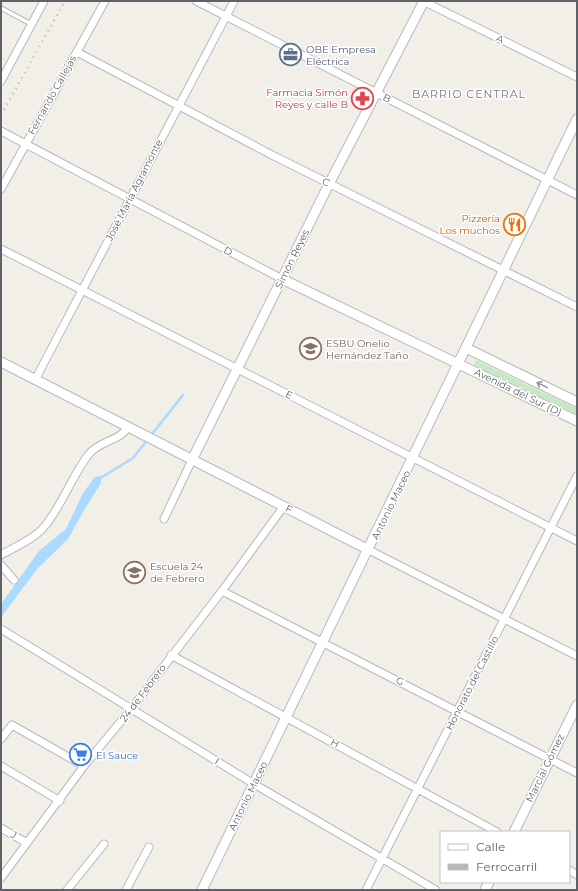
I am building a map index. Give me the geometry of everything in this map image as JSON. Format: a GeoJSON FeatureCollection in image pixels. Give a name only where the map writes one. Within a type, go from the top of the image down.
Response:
{"type":"FeatureCollection","features":[{"type":"Feature","properties":{"kind":"street"},"geometry":{"type":"LineString","coordinates":[[1,81],[44,1]]}},
{"type":"Feature","properties":{"kind":"street","name":"Fernando Callejas"},"geometry":{"type":"LineString","coordinates":[[1,188],[104,1]]}},
{"type":"Feature","properties":{"kind":"street","name":"B"},"geometry":{"type":"LineString","coordinates":[[196,1],[577,195]]}},
{"type":"Feature","properties":{"kind":"street","name":"José María Agramonte"},"geometry":{"type":"LineString","coordinates":[[35,380],[234,1]]}},
{"type":"Feature","properties":{"kind":"street","name":"A"},"geometry":{"type":"LineString","coordinates":[[423,1],[577,77]]}},
{"type":"Feature","properties":{"kind":"street","name":"Simón Reyes"},"geometry":{"type":"LineString","coordinates":[[164,519],[329,184],[423,1]]}},
{"type":"Feature","properties":{"kind":"street","name":"C"},"geometry":{"type":"LineString","coordinates":[[77,52],[329,184],[577,307]]}},
{"type":"Feature","properties":{"kind":"street","name":"Antonio Maceo"},"geometry":{"type":"LineString","coordinates":[[202,890],[414,458],[577,119]]}},
{"type":"Feature","properties":{"kind":"street","name":"D"},"geometry":{"type":"LineString","coordinates":[[1,131],[282,279],[459,364]]}},
{"type":"Feature","properties":{"kind":"street","name":"E"},"geometry":{"type":"LineString","coordinates":[[1,249],[577,541]]}},
{"type":"Feature","properties":{"kind":"street","name":"Avenida del Sur (D)"},"geometry":{"type":"LineString","coordinates":[[466,348],[577,402]]}},
{"type":"Feature","properties":{"kind":"street","name":"F"},"geometry":{"type":"LineString","coordinates":[[1,362],[577,656]]}},
{"type":"Feature","properties":{"kind":"street","name":"Avenida del Sur (D)"},"geometry":{"type":"LineString","coordinates":[[459,364],[577,421]]}},
{"type":"Feature","properties":{"kind":"street"},"geometry":{"type":"LineString","coordinates":[[1,555],[39,532],[53,513],[89,453],[104,442],[132,429]]}},
{"type":"Feature","properties":{"kind":"street","name":"Honorato del Castillo"},"geometry":{"type":"LineString","coordinates":[[366,890],[577,476]]}},
{"type":"Feature","properties":{"kind":"street","name":"24 de Febrero"},"geometry":{"type":"LineString","coordinates":[[1,878],[60,801],[84,766],[131,709],[284,506]]}},
{"type":"Feature","properties":{"kind":"street"},"geometry":{"type":"LineString","coordinates":[[1,565],[14,580]]}},
{"type":"Feature","properties":{"kind":"street","name":"G"},"geometry":{"type":"LineString","coordinates":[[222,590],[323,643],[458,710],[577,773]]}},
{"type":"Feature","properties":{"kind":"street","name":"I"},"geometry":{"type":"LineString","coordinates":[[1,629],[254,784],[382,860],[436,890]]}},
{"type":"Feature","properties":{"kind":"street","name":"H"},"geometry":{"type":"LineString","coordinates":[[171,655],[419,788],[495,831]]}},
{"type":"Feature","properties":{"kind":"street","name":"Marcial Gómez"},"geometry":{"type":"LineString","coordinates":[[514,831],[576,709]]}},
{"type":"Feature","properties":{"kind":"street"},"geometry":{"type":"LineString","coordinates":[[1,739],[12,725],[84,766]]}},
{"type":"Feature","properties":{"kind":"street"},"geometry":{"type":"LineString","coordinates":[[1,766],[60,801]]}},
{"type":"Feature","properties":{"kind":"street","name":"J"},"geometry":{"type":"LineString","coordinates":[[1,828],[27,843]]}},
{"type":"Feature","properties":{"kind":"street"},"geometry":{"type":"LineString","coordinates":[[67,890],[104,844]]}},
{"type":"Feature","properties":{"kind":"street"},"geometry":{"type":"LineString","coordinates":[[126,890],[149,847]]}},
{"type":"Feature","properties":{"kind":"lane"},"geometry":{"type":"LineString","coordinates":[[1,8],[31,24]]}},
{"type":"Feature","properties":{"kind":"green space"},"geometry":{"type":"Polygon","coordinates":[[[476,360],[577,409],[577,415],[474,365],[476,360]]]}},
{"type":"Feature","properties":{"kind":"water"},"geometry":{"type":"Polygon","coordinates":[[[101,476],[101,483],[68,539],[38,568],[1,617],[1,604],[39,551],[66,529],[83,493],[95,477],[101,476]]]}},
{"type":"Feature","properties":{"kind":"waterway"},"geometry":{"type":"LineString","coordinates":[[99,479],[133,458],[183,395]]}},
{"type":"Feature","properties":{"kind":"railway"},"geometry":{"type":"LineString","coordinates":[[1,115],[65,1]]}},
{"type":"Feature","properties":{"kind":"place","name":"OBE Empresa Eléctrica"},"geometry":{"type":"Point","coordinates":[291,55]}},
{"type":"Feature","properties":{"kind":"place","name":"Farmacia Simón Reyes y calle B"},"geometry":{"type":"Point","coordinates":[363,98]}},
{"type":"Feature","properties":{"kind":"place","name":"Pizzería Los muchos"},"geometry":{"type":"Point","coordinates":[515,224]}},
{"type":"Feature","properties":{"kind":"place","name":"ESBU Onelio Hernández Taño"},"geometry":{"type":"Point","coordinates":[310,349]}},
{"type":"Feature","properties":{"kind":"place","name":"Escuela 24 de Febrero"},"geometry":{"type":"Point","coordinates":[135,572]}},
{"type":"Feature","properties":{"kind":"place","name":"El Sauce"},"geometry":{"type":"Point","coordinates":[81,755]}},
{"type":"Feature","properties":{"kind":"district","name":"BARRIO CENTRAL"},"geometry":{"type":"Point","coordinates":[469,94]}}]}
